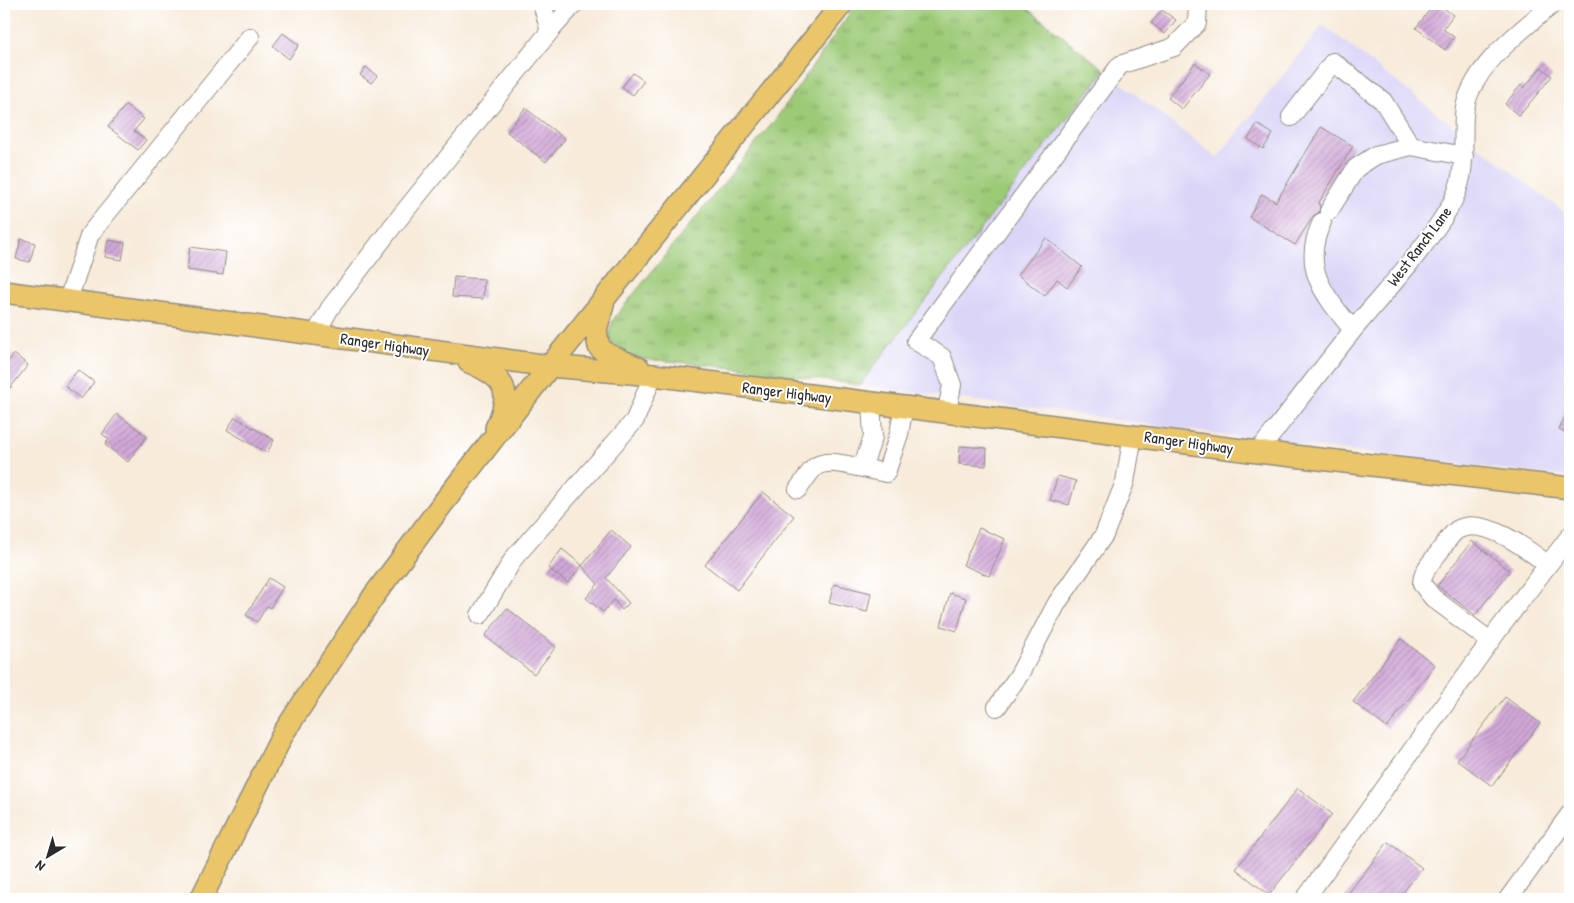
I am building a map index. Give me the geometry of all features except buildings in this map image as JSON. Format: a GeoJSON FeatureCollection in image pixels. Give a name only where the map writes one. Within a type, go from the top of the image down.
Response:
{"type":"FeatureCollection","features":[{"type":"Feature","properties":{"kind":"main road"},"geometry":{"type":"LineString","coordinates":[[202,899],[284,732],[373,597],[489,443],[842,4]]}},
{"type":"Feature","properties":{"kind":"main road","name":"Ranger Highway"},"geometry":{"type":"LineString","coordinates":[[4,292],[550,366],[653,375],[1258,452],[1570,488]]}},
{"type":"Feature","properties":{"kind":"main road"},"geometry":{"type":"LineString","coordinates":[[609,294],[600,313],[596,330],[599,347],[607,354],[653,375]]}},
{"type":"Feature","properties":{"kind":"main road"},"geometry":{"type":"LineString","coordinates":[[445,352],[492,372],[502,381],[504,395],[503,414],[489,443]]}},
{"type":"Feature","properties":{"kind":"street"},"geometry":{"type":"LineString","coordinates":[[542,4],[550,30]]}},
{"type":"Feature","properties":{"kind":"street"},"geometry":{"type":"LineString","coordinates":[[315,335],[330,308],[392,227],[550,30],[574,4]]}},
{"type":"Feature","properties":{"kind":"street"},"geometry":{"type":"LineString","coordinates":[[947,411],[952,384],[942,357],[916,341],[1120,65],[1174,47],[1197,23],[1198,4]]}},
{"type":"Feature","properties":{"kind":"street","name":"West Ranch Lane"},"geometry":{"type":"LineString","coordinates":[[1258,452],[1353,330],[1425,244],[1450,207],[1462,181],[1464,114],[1469,95],[1484,69],[1508,42],[1553,4]]}},
{"type":"Feature","properties":{"kind":"street"},"geometry":{"type":"LineString","coordinates":[[68,300],[90,234],[250,37]]}},
{"type":"Feature","properties":{"kind":"street"},"geometry":{"type":"LineString","coordinates":[[1291,117],[1334,62],[1383,101],[1411,146]]}},
{"type":"Feature","properties":{"kind":"street"},"geometry":{"type":"LineString","coordinates":[[1353,330],[1328,298],[1313,265],[1313,245],[1326,216],[1350,176],[1362,163],[1388,150],[1411,146],[1464,156]]}},
{"type":"Feature","properties":{"kind":"street"},"geometry":{"type":"LineString","coordinates":[[480,615],[514,558],[635,420],[653,375]]}},
{"type":"Feature","properties":{"kind":"street"},"geometry":{"type":"LineString","coordinates":[[862,468],[873,437],[871,402]]}},
{"type":"Feature","properties":{"kind":"street"},"geometry":{"type":"LineString","coordinates":[[798,489],[815,467],[825,464],[886,472],[899,434],[904,406]]}},
{"type":"Feature","properties":{"kind":"street"},"geometry":{"type":"LineString","coordinates":[[996,708],[1019,675],[1057,603],[1104,535],[1125,482],[1132,435]]}},
{"type":"Feature","properties":{"kind":"street"},"geometry":{"type":"LineString","coordinates":[[1490,641],[1433,598],[1422,584],[1425,571],[1458,530],[1482,529],[1511,538],[1548,565]]}},
{"type":"Feature","properties":{"kind":"street"},"geometry":{"type":"LineString","coordinates":[[1305,899],[1490,641],[1570,536]]}},
{"type":"Feature","properties":{"kind":"street"},"geometry":{"type":"LineString","coordinates":[[1508,899],[1570,814]]}},
{"type":"Feature","properties":{"kind":"shaded area"},"geometry":{"type":"Polygon","coordinates":[[[1323,25],[1570,217],[1570,477],[1307,446],[861,385],[1105,70],[1217,158],[1323,25]]]}},
{"type":"Feature","properties":{"kind":"green space"},"geometry":{"type":"Polygon","coordinates":[[[856,4],[1022,4],[1105,70],[861,385],[716,366],[635,358],[618,352],[610,340],[611,326],[615,317],[775,120],[856,4]]]}}]}
